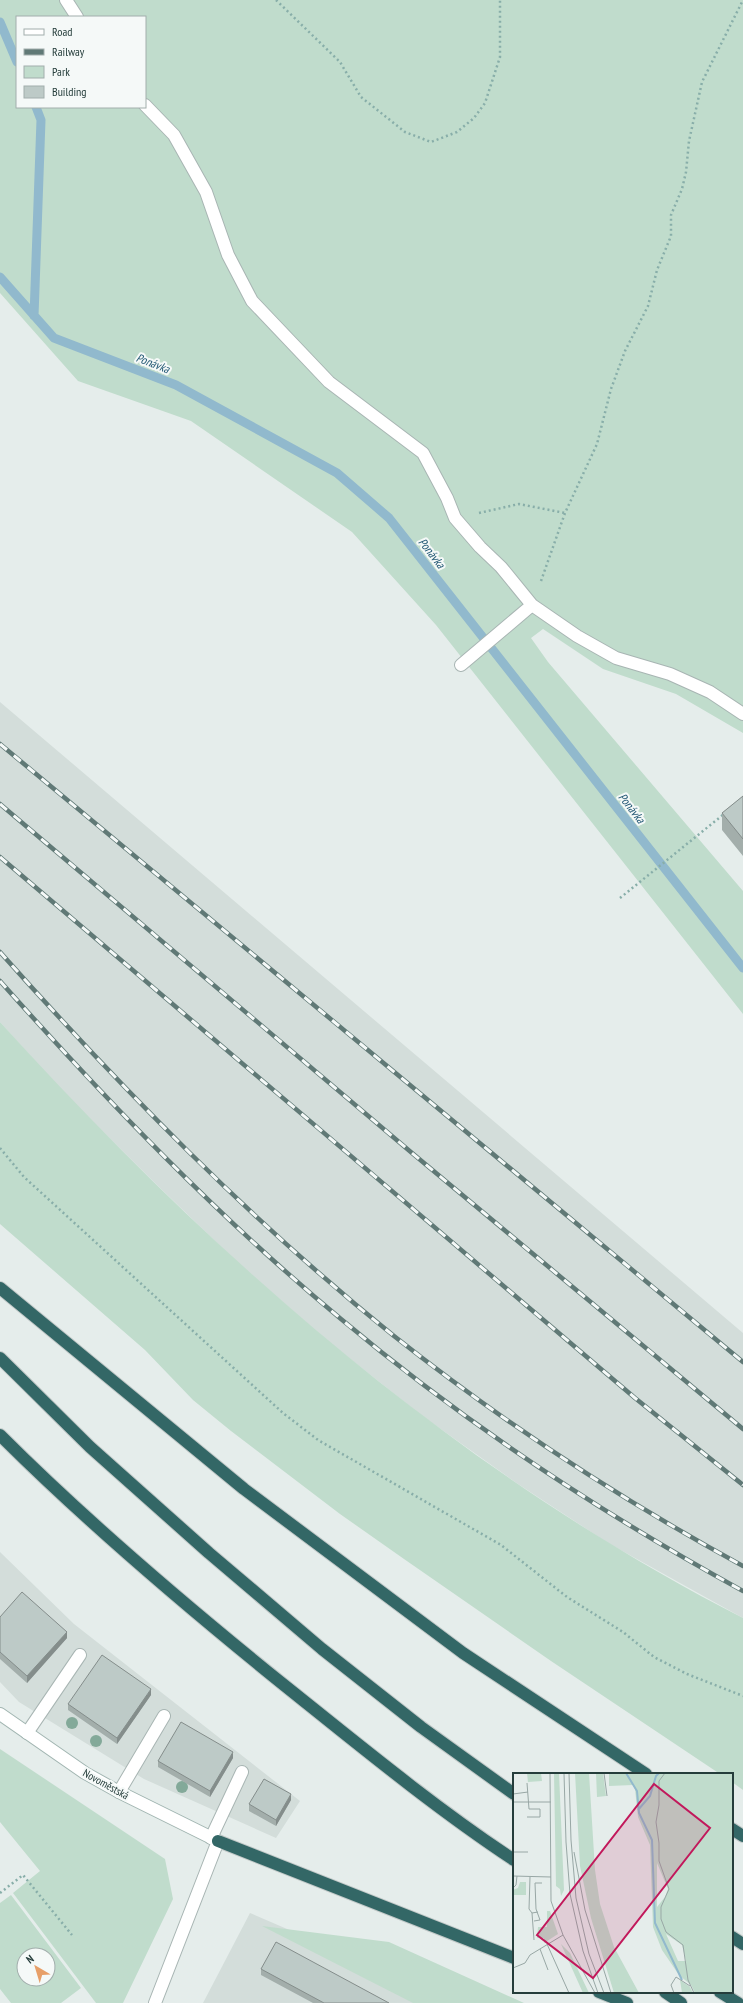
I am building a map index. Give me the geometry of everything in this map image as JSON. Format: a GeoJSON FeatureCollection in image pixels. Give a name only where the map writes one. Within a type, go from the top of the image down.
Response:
{"type":"FeatureCollection","features":[{"type":"Feature","properties":{"kind":"highway"},"geometry":{"type":"LineString","coordinates":[[0,1288],[269,1508],[463,1653],[644,1773]]}},
{"type":"Feature","properties":{"kind":"highway"},"geometry":{"type":"LineString","coordinates":[[0,1358],[90,1447],[209,1553],[335,1659],[421,1727],[513,1793]]}},
{"type":"Feature","properties":{"kind":"highway"},"geometry":{"type":"LineString","coordinates":[[0,1435],[107,1535],[218,1631],[358,1745],[513,1859]]}},
{"type":"Feature","properties":{"kind":"highway"},"geometry":{"type":"LineString","coordinates":[[733,1830],[743,1836]]}},
{"type":"Feature","properties":{"kind":"highway"},"geometry":{"type":"LineString","coordinates":[[214,1840],[513,1958]]}},
{"type":"Feature","properties":{"kind":"highway"},"geometry":{"type":"LineString","coordinates":[[489,1843],[513,1865]]}},
{"type":"Feature","properties":{"kind":"highway"},"geometry":{"type":"LineString","coordinates":[[733,1938],[743,1944]]}},
{"type":"Feature","properties":{"kind":"highway"},"geometry":{"type":"LineString","coordinates":[[602,1993],[627,2003]]}},
{"type":"Feature","properties":{"kind":"highway"},"geometry":{"type":"LineString","coordinates":[[666,1993],[681,2003]]}},
{"type":"Feature","properties":{"kind":"highway"},"geometry":{"type":"LineString","coordinates":[[722,1993],[738,2003]]}},
{"type":"Feature","properties":{"kind":"street"},"geometry":{"type":"LineString","coordinates":[[66,0],[76,16]]}},
{"type":"Feature","properties":{"kind":"street"},"geometry":{"type":"LineString","coordinates":[[146,107],[174,135],[206,192],[228,255],[252,301],[330,382],[423,453],[447,498],[455,518],[480,547],[501,567],[532,606],[577,636],[616,658],[670,674],[710,692],[743,714]]}},
{"type":"Feature","properties":{"kind":"street"},"geometry":{"type":"LineString","coordinates":[[461,665],[532,606]]}},
{"type":"Feature","properties":{"kind":"street"},"geometry":{"type":"LineString","coordinates":[[27,1733],[80,1655]]}},
{"type":"Feature","properties":{"kind":"street","name":"Novoměstská"},"geometry":{"type":"LineString","coordinates":[[0,1714],[85,1772],[118,1792],[214,1840]]}},
{"type":"Feature","properties":{"kind":"street"},"geometry":{"type":"LineString","coordinates":[[118,1792],[164,1716]]}},
{"type":"Feature","properties":{"kind":"street"},"geometry":{"type":"LineString","coordinates":[[155,2003],[214,1840],[242,1772]]}},
{"type":"Feature","properties":{"kind":"path"},"geometry":{"type":"LineString","coordinates":[[276,0],[340,62],[361,97],[405,132],[431,142],[457,132],[474,118],[485,103],[500,57],[500,0]]}},
{"type":"Feature","properties":{"kind":"path"},"geometry":{"type":"LineString","coordinates":[[532,606],[565,513],[596,444],[611,389],[625,351],[648,306],[657,270],[671,236],[671,215],[682,189],[686,172],[689,141],[702,82],[743,0]]}},
{"type":"Feature","properties":{"kind":"path"},"geometry":{"type":"LineString","coordinates":[[455,518],[520,504],[565,513]]}},
{"type":"Feature","properties":{"kind":"path"},"geometry":{"type":"LineString","coordinates":[[620,898],[725,813]]}},
{"type":"Feature","properties":{"kind":"path"},"geometry":{"type":"LineString","coordinates":[[0,1148],[24,1177],[284,1413],[318,1440],[501,1545],[567,1598],[623,1632],[654,1658],[687,1674],[743,1696]]}},
{"type":"Feature","properties":{"kind":"path"},"geometry":{"type":"LineString","coordinates":[[0,1893],[23,1875],[72,1935]]}},
{"type":"Feature","properties":{"kind":"shaded area"},"geometry":{"type":"Polygon","coordinates":[[[0,702],[743,1333],[743,1618],[608,1543],[518,1484],[421,1415],[329,1342],[239,1264],[157,1185],[61,1090],[0,1022],[0,702]]]}},
{"type":"Feature","properties":{"kind":"shaded area"},"geometry":{"type":"Polygon","coordinates":[[[0,1552],[74,1624],[300,1801],[276,1838],[144,1779],[19,1702],[0,1682],[0,1552]]]}},
{"type":"Feature","properties":{"kind":"shaded area"},"geometry":{"type":"Polygon","coordinates":[[[250,1913],[459,2003],[203,2003],[250,1913]]]}},
{"type":"Feature","properties":{"kind":"green space"},"geometry":{"type":"Polygon","coordinates":[[[0,0],[743,0],[743,733],[676,694],[603,669],[543,629],[531,638],[548,662],[743,891],[743,1014],[436,625],[352,532],[191,421],[78,381],[0,293],[0,0]]]}},
{"type":"Feature","properties":{"kind":"green space"},"geometry":{"type":"Polygon","coordinates":[[[0,1022],[82,1109],[166,1194],[254,1276],[344,1354],[439,1427],[536,1496],[638,1560],[743,1618],[743,1790],[733,1783],[733,1773],[719,1773],[551,1661],[340,1514],[231,1431],[193,1400],[145,1350],[0,1224],[0,1022]]]}},
{"type":"Feature","properties":{"kind":"green space"},"geometry":{"type":"Polygon","coordinates":[[[0,1749],[165,1859],[173,1899],[123,2003],[96,2003],[56,1950],[56,1947],[54,1947],[13,1893],[40,1871],[0,1822],[0,1749]]]}},
{"type":"Feature","properties":{"kind":"green space"},"geometry":{"type":"Polygon","coordinates":[[[11,1895],[50,1947],[16,1947],[16,1987],[56,1987],[56,1955],[81,1988],[61,2003],[11,2003],[0,1989],[0,1903],[11,1895]]]}},
{"type":"Feature","properties":{"kind":"green space"},"geometry":{"type":"Polygon","coordinates":[[[262,1926],[389,1942],[524,2003],[413,2003],[262,1926]]]}},
{"type":"Feature","properties":{"kind":"building"},"geometry":{"type":"Polygon","coordinates":[[[743,796],[743,839],[722,813],[743,796]]]}},
{"type":"Feature","properties":{"kind":"building"},"geometry":{"type":"Polygon","coordinates":[[[22,1592],[67,1632],[27,1676],[0,1652],[0,1617],[22,1592]]]}},
{"type":"Feature","properties":{"kind":"building"},"geometry":{"type":"Polygon","coordinates":[[[102,1655],[151,1689],[117,1738],[68,1704],[102,1655]]]}},
{"type":"Feature","properties":{"kind":"building"},"geometry":{"type":"Polygon","coordinates":[[[181,1722],[233,1752],[210,1791],[158,1761],[181,1722]]]}},
{"type":"Feature","properties":{"kind":"building"},"geometry":{"type":"Polygon","coordinates":[[[264,1779],[291,1794],[276,1820],[249,1804],[264,1779]]]}},
{"type":"Feature","properties":{"kind":"building"},"geometry":{"type":"Polygon","coordinates":[[[276,1942],[389,2003],[324,2003],[261,1969],[276,1942]]]}},
{"type":"Feature","properties":{"kind":"waterway"},"geometry":{"type":"LineString","coordinates":[[0,22],[16,60]]}},
{"type":"Feature","properties":{"kind":"waterway"},"geometry":{"type":"LineString","coordinates":[[34,316],[41,120],[36,108]]}},
{"type":"Feature","properties":{"kind":"waterway","name":"Ponávka"},"geometry":{"type":"LineString","coordinates":[[0,277],[54,338],[176,385],[337,473],[389,518],[743,968]]}},
{"type":"Feature","properties":{"kind":"railway"},"geometry":{"type":"LineString","coordinates":[[0,744],[743,1362]]}},
{"type":"Feature","properties":{"kind":"railway"},"geometry":{"type":"LineString","coordinates":[[0,804],[412,1153],[743,1429]]}},
{"type":"Feature","properties":{"kind":"railway"},"geometry":{"type":"LineString","coordinates":[[0,857],[635,1398],[743,1485]]}},
{"type":"Feature","properties":{"kind":"railway"},"geometry":{"type":"LineString","coordinates":[[0,952],[93,1054],[189,1152],[289,1247],[394,1336],[520,1429],[608,1487],[743,1566]]}},
{"type":"Feature","properties":{"kind":"railway"},"geometry":{"type":"LineString","coordinates":[[0,981],[81,1070],[207,1199],[295,1280],[341,1319],[436,1394],[535,1465],[638,1530],[743,1591]]}}]}
